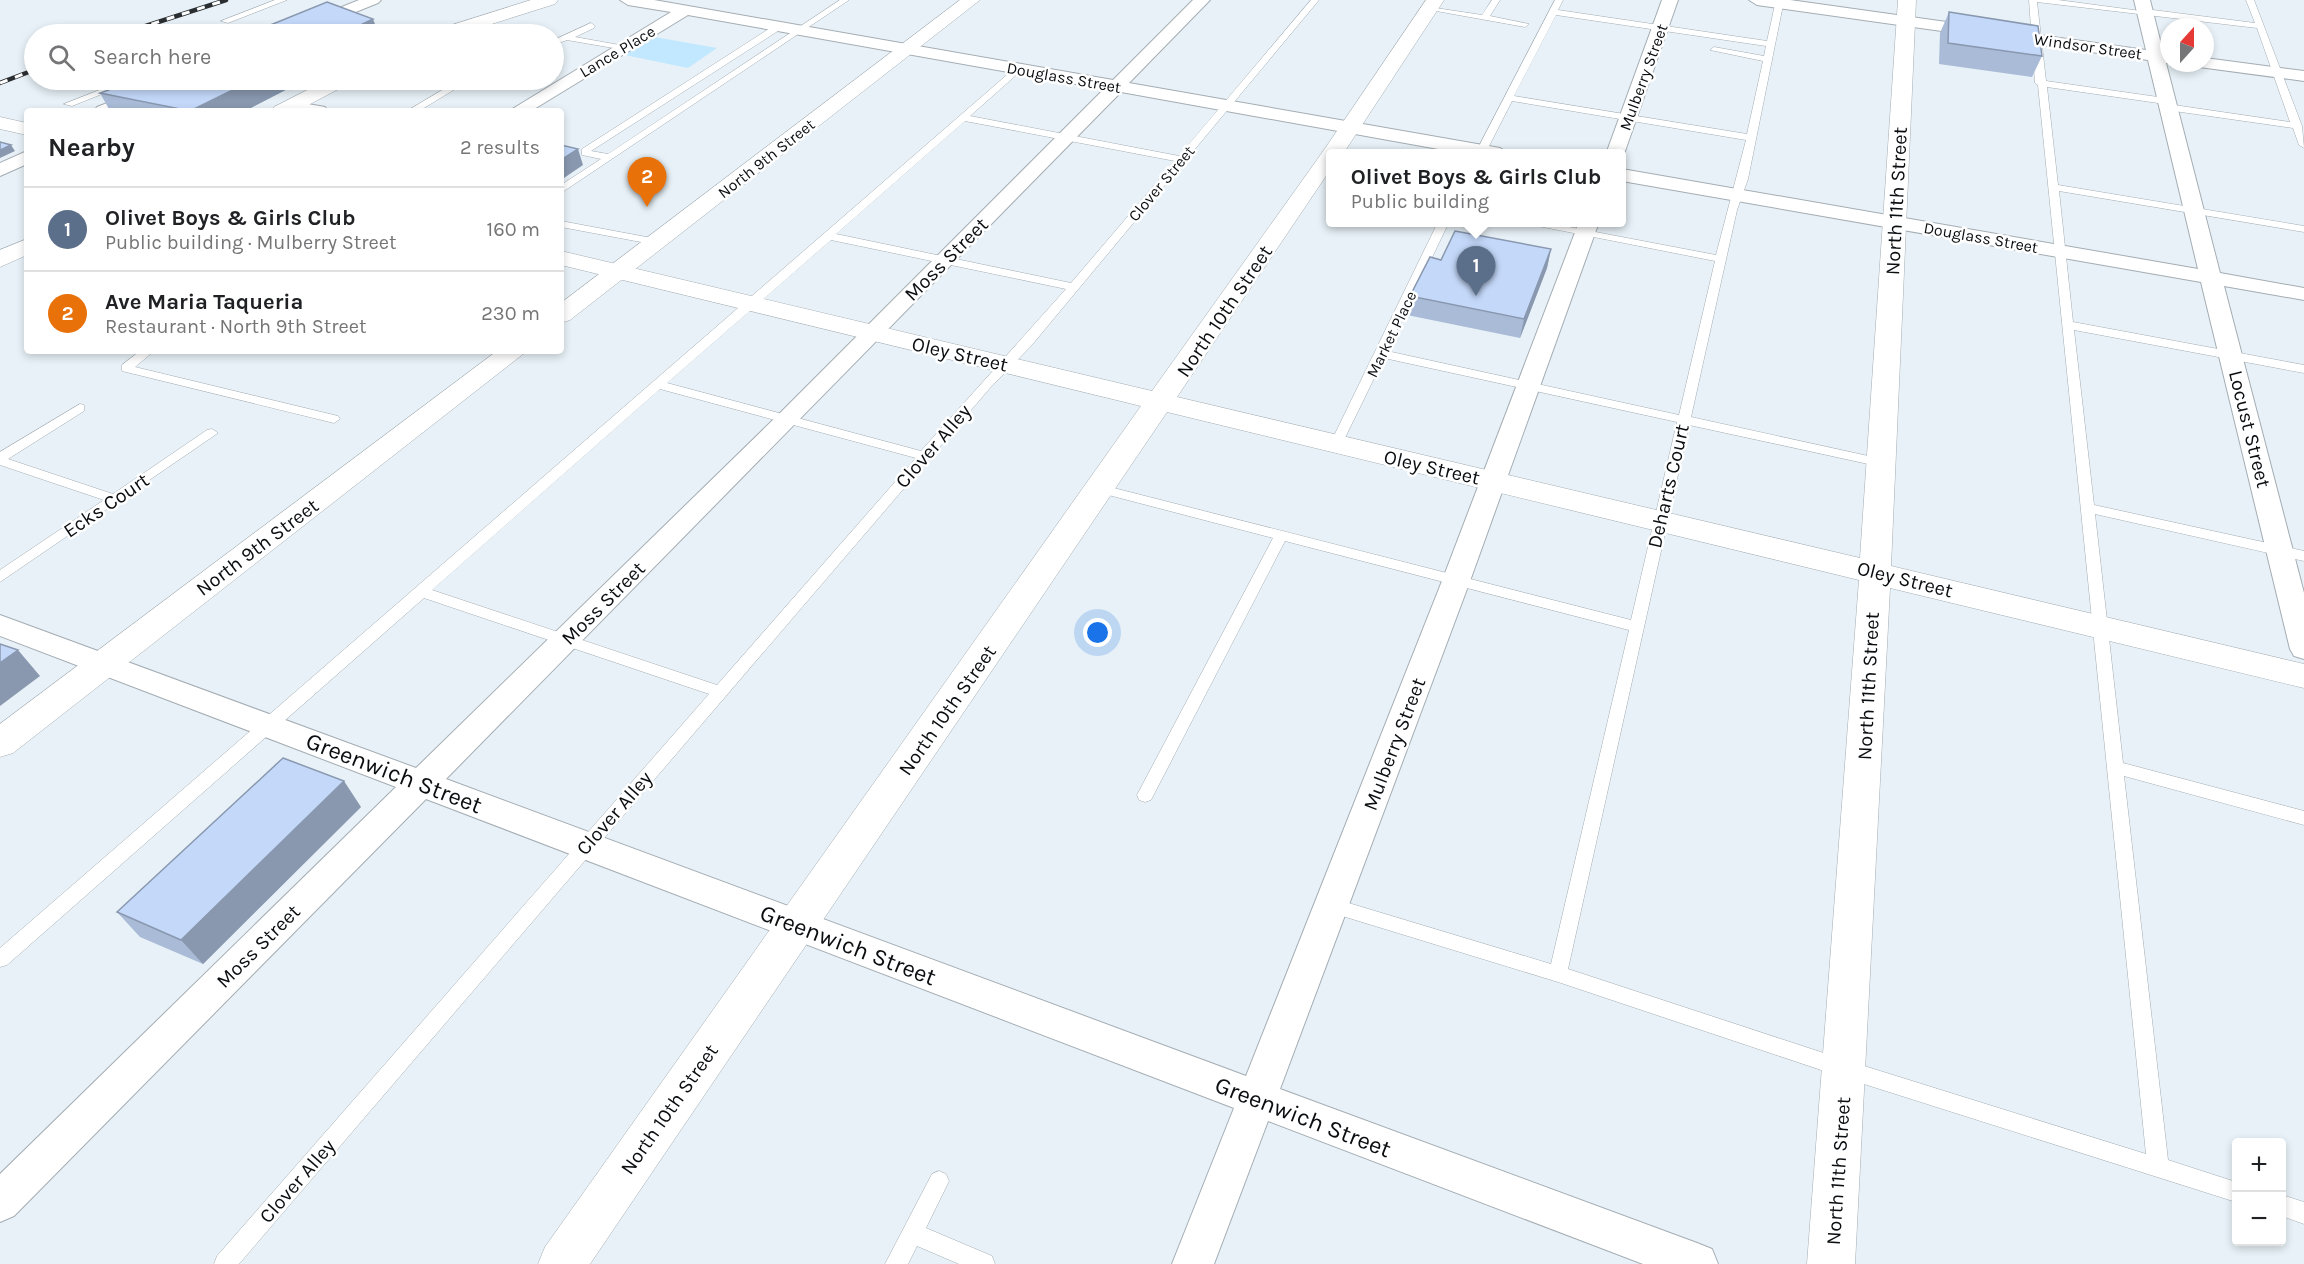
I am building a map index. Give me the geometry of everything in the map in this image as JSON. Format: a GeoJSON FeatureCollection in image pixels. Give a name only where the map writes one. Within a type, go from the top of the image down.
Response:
{"type":"FeatureCollection","features":[{"type":"Feature","properties":{"kind":"street"},"geometry":{"type":"LineString","coordinates":[[313,24],[373,0]]}},
{"type":"Feature","properties":{"kind":"street"},"geometry":{"type":"LineString","coordinates":[[474,24],[549,0]]}},
{"type":"Feature","properties":{"kind":"street","name":"Douglass Street"},"geometry":{"type":"LineString","coordinates":[[628,0],[1465,149]]}},
{"type":"Feature","properties":{"kind":"street","name":"North 9th Street"},"geometry":{"type":"LineString","coordinates":[[564,313],[970,0]]}},
{"type":"Feature","properties":{"kind":"street","name":"Moss Street"},"geometry":{"type":"LineString","coordinates":[[0,1202],[874,333],[1202,0]]}},
{"type":"Feature","properties":{"kind":"street","name":"Mulberry Street"},"geometry":{"type":"LineString","coordinates":[[1616,149],[1670,0]]}},
{"type":"Feature","properties":{"kind":"street","name":"Windsor Street"},"geometry":{"type":"LineString","coordinates":[[1757,0],[1906,10],[2037,39],[2160,56]]}},
{"type":"Feature","properties":{"kind":"street","name":"North 10th Street"},"geometry":{"type":"LineString","coordinates":[[1335,149],[1432,5]]}},
{"type":"Feature","properties":{"kind":"street","name":"Locust Street"},"geometry":{"type":"LineString","coordinates":[[2144,8],[2160,51]]}},
{"type":"Feature","properties":{"kind":"street","name":"Lance Place"},"geometry":{"type":"LineString","coordinates":[[564,83],[686,10]]}},
{"type":"Feature","properties":{"kind":"street","name":"North 11th Street"},"geometry":{"type":"LineString","coordinates":[[1831,1264],[1882,463],[1906,10]]}},
{"type":"Feature","properties":{"kind":"street"},"geometry":{"type":"LineString","coordinates":[[2214,64],[2304,76]]}},
{"type":"Feature","properties":{"kind":"street","name":"Locust Street"},"geometry":{"type":"LineString","coordinates":[[2163,72],[2166,104],[2232,356],[2304,649]]}},
{"type":"Feature","properties":{"kind":"street"},"geometry":{"type":"LineString","coordinates":[[110,108],[155,90]]}},
{"type":"Feature","properties":{"kind":"street"},"geometry":{"type":"LineString","coordinates":[[286,108],[321,90]]}},
{"type":"Feature","properties":{"kind":"street","name":"Lance Place"},"geometry":{"type":"LineString","coordinates":[[523,108],[553,90]]}},
{"type":"Feature","properties":{"kind":"street"},"geometry":{"type":"LineString","coordinates":[[0,123],[24,128]]}},
{"type":"Feature","properties":{"kind":"street"},"geometry":{"type":"LineString","coordinates":[[0,170],[24,158]]}},
{"type":"Feature","properties":{"kind":"street","name":"North 10th Street"},"geometry":{"type":"LineString","coordinates":[[562,1264],[795,926],[1102,489],[1326,161]]}},
{"type":"Feature","properties":{"kind":"street","name":"Douglass Street"},"geometry":{"type":"LineString","coordinates":[[1626,176],[2304,294]]}},
{"type":"Feature","properties":{"kind":"street","name":"Mulberry Street"},"geometry":{"type":"LineString","coordinates":[[1193,1264],[1456,581],[1587,228]]}},
{"type":"Feature","properties":{"kind":"street"},"geometry":{"type":"LineString","coordinates":[[0,260],[24,248]]}},
{"type":"Feature","properties":{"kind":"street","name":"Oley Street"},"geometry":{"type":"LineString","coordinates":[[564,259],[2304,676]]}},
{"type":"Feature","properties":{"kind":"street","name":"North 9th Street"},"geometry":{"type":"LineString","coordinates":[[0,743],[510,354]]}},
{"type":"Feature","properties":{"kind":"street","name":"Greenwich Street"},"geometry":{"type":"LineString","coordinates":[[0,625],[1697,1264]]}},
{"type":"Feature","properties":{"kind":"lane"},"geometry":{"type":"LineString","coordinates":[[225,21],[283,0]]}},
{"type":"Feature","properties":{"kind":"lane"},"geometry":{"type":"LineString","coordinates":[[564,188],[845,0]]}},
{"type":"Feature","properties":{"kind":"lane","name":"Clover Street"},"geometry":{"type":"LineString","coordinates":[[1006,364],[1074,287],[1315,0]]}},
{"type":"Feature","properties":{"kind":"lane"},"geometry":{"type":"LineString","coordinates":[[1484,18],[1496,0]]}},
{"type":"Feature","properties":{"kind":"lane"},"geometry":{"type":"LineString","coordinates":[[1483,149],[1559,0]]}},
{"type":"Feature","properties":{"kind":"lane"},"geometry":{"type":"LineString","coordinates":[[2033,0],[2158,1167]]}},
{"type":"Feature","properties":{"kind":"lane"},"geometry":{"type":"LineString","coordinates":[[2039,0],[2144,8],[2261,26]]}},
{"type":"Feature","properties":{"kind":"lane"},"geometry":{"type":"LineString","coordinates":[[2250,0],[2304,145]]}},
{"type":"Feature","properties":{"kind":"lane","name":"Deharts Court"},"geometry":{"type":"LineString","coordinates":[[1558,974],[1683,420],[1752,138],[1780,2]]}},
{"type":"Feature","properties":{"kind":"lane"},"geometry":{"type":"LineString","coordinates":[[1432,5],[1484,18],[1525,24]]}},
{"type":"Feature","properties":{"kind":"lane"},"geometry":{"type":"LineString","coordinates":[[1553,12],[1772,44]]}},
{"type":"Feature","properties":{"kind":"lane"},"geometry":{"type":"LineString","coordinates":[[564,39],[591,26]]}},
{"type":"Feature","properties":{"kind":"lane"},"geometry":{"type":"LineString","coordinates":[[606,158],[585,153],[585,150],[778,27]]}},
{"type":"Feature","properties":{"kind":"lane"},"geometry":{"type":"LineString","coordinates":[[568,38],[622,48]]}},
{"type":"Feature","properties":{"kind":"lane"},"geometry":{"type":"LineString","coordinates":[[1713,50],[1769,59]]}},
{"type":"Feature","properties":{"kind":"lane"},"geometry":{"type":"LineString","coordinates":[[0,959],[420,591],[753,304],[1019,69]]}},
{"type":"Feature","properties":{"kind":"lane"},"geometry":{"type":"LineString","coordinates":[[2040,82],[2296,126]]}},
{"type":"Feature","properties":{"kind":"lane"},"geometry":{"type":"LineString","coordinates":[[69,104],[106,90]]}},
{"type":"Feature","properties":{"kind":"lane"},"geometry":{"type":"LineString","coordinates":[[417,108],[448,90]]}},
{"type":"Feature","properties":{"kind":"lane"},"geometry":{"type":"LineString","coordinates":[[1509,98],[1752,138]]}},
{"type":"Feature","properties":{"kind":"lane"},"geometry":{"type":"LineString","coordinates":[[964,118],[1182,159]]}},
{"type":"Feature","properties":{"kind":"lane"},"geometry":{"type":"LineString","coordinates":[[2053,187],[2304,229]]}},
{"type":"Feature","properties":{"kind":"lane"},"geometry":{"type":"LineString","coordinates":[[564,225],[657,242]]}},
{"type":"Feature","properties":{"kind":"lane","name":"Market Place"},"geometry":{"type":"LineString","coordinates":[[1336,444],[1382,354],[1442,227]]}},
{"type":"Feature","properties":{"kind":"lane"},"geometry":{"type":"LineString","coordinates":[[1587,228],[1721,259]]}},
{"type":"Feature","properties":{"kind":"lane"},"geometry":{"type":"LineString","coordinates":[[829,236],[947,258],[1074,287]]}},
{"type":"Feature","properties":{"kind":"lane"},"geometry":{"type":"LineString","coordinates":[[2068,325],[2304,369]]}},
{"type":"Feature","properties":{"kind":"lane"},"geometry":{"type":"LineString","coordinates":[[144,354],[126,368],[243,399],[334,419]]}},
{"type":"Feature","properties":{"kind":"lane"},"geometry":{"type":"LineString","coordinates":[[1382,354],[1882,463]]}},
{"type":"Feature","properties":{"kind":"lane","name":"Clover Alley"},"geometry":{"type":"LineString","coordinates":[[225,1264],[585,846],[1006,364]]}},
{"type":"Feature","properties":{"kind":"lane"},"geometry":{"type":"LineString","coordinates":[[659,385],[924,456]]}},
{"type":"Feature","properties":{"kind":"lane"},"geometry":{"type":"LineString","coordinates":[[0,459],[80,408]]}},
{"type":"Feature","properties":{"kind":"lane","name":"Ecks Court"},"geometry":{"type":"LineString","coordinates":[[0,577],[212,433]]}},
{"type":"Feature","properties":{"kind":"lane"},"geometry":{"type":"LineString","coordinates":[[0,459],[115,499]]}},
{"type":"Feature","properties":{"kind":"lane"},"geometry":{"type":"LineString","coordinates":[[1102,489],[1636,627]]}},
{"type":"Feature","properties":{"kind":"lane"},"geometry":{"type":"LineString","coordinates":[[2087,508],[2304,556]]}},
{"type":"Feature","properties":{"kind":"lane"},"geometry":{"type":"LineString","coordinates":[[1145,795],[1281,536]]}},
{"type":"Feature","properties":{"kind":"lane"},"geometry":{"type":"LineString","coordinates":[[420,591],[720,692]]}},
{"type":"Feature","properties":{"kind":"lane"},"geometry":{"type":"LineString","coordinates":[[2115,766],[2304,818]]}},
{"type":"Feature","properties":{"kind":"lane"},"geometry":{"type":"LineString","coordinates":[[1332,906],[1558,974],[1845,1069],[2232,1191]]}},
{"type":"Feature","properties":{"kind":"lane"},"geometry":{"type":"LineString","coordinates":[[896,1264],[939,1181]]}},
{"type":"Feature","properties":{"kind":"lane"},"geometry":{"type":"LineString","coordinates":[[2286,1207],[2304,1213]]}},
{"type":"Feature","properties":{"kind":"lane"},"geometry":{"type":"LineString","coordinates":[[913,1233],[984,1264]]}},
{"type":"Feature","properties":{"kind":"shaded area"},"geometry":{"type":"Polygon","coordinates":[[[649,36],[717,48],[688,68],[620,54],[649,36]]]}},
{"type":"Feature","properties":{"kind":"building"},"geometry":{"type":"Polygon","coordinates":[[[327,2],[373,19],[363,24],[273,24],[327,2]]]}},
{"type":"Feature","properties":{"kind":"building"},"geometry":{"type":"Polygon","coordinates":[[[1949,12],[2038,26],[2042,56],[1948,43],[1949,12]]]}},
{"type":"Feature","properties":{"kind":"building"},"geometry":{"type":"Polygon","coordinates":[[[108,90],[233,90],[196,108],[175,108],[100,93],[108,90]]]}},
{"type":"Feature","properties":{"kind":"building"},"geometry":{"type":"Polygon","coordinates":[[[0,142],[11,145],[0,150],[0,142]]]}},
{"type":"Feature","properties":{"kind":"building"},"geometry":{"type":"Polygon","coordinates":[[[564,146],[578,149],[564,158],[564,146]]]}},
{"type":"Feature","properties":{"kind":"building"},"geometry":{"type":"Polygon","coordinates":[[[1455,231],[1551,249],[1524,319],[1410,296],[1430,257],[1441,260],[1455,231]]]}},
{"type":"Feature","properties":{"kind":"building"},"geometry":{"type":"Polygon","coordinates":[[[0,644],[18,650],[0,663],[0,644]]]}},
{"type":"Feature","properties":{"kind":"building"},"geometry":{"type":"Polygon","coordinates":[[[283,758],[344,781],[181,940],[117,912],[283,758]]]}},
{"type":"Feature","properties":{"kind":"railway"},"geometry":{"type":"LineString","coordinates":[[152,24],[226,0]]}},
{"type":"Feature","properties":{"kind":"railway"},"geometry":{"type":"LineString","coordinates":[[0,83],[24,74]]}},
{"type":"Feature","properties":{"kind":"place","name":"Ave Maria Taqueria"},"geometry":{"type":"Point","coordinates":[647,207]}},
{"type":"Feature","properties":{"kind":"place","name":"Olivet Boys & Girls Club"},"geometry":{"type":"Point","coordinates":[1476,296]}}]}
